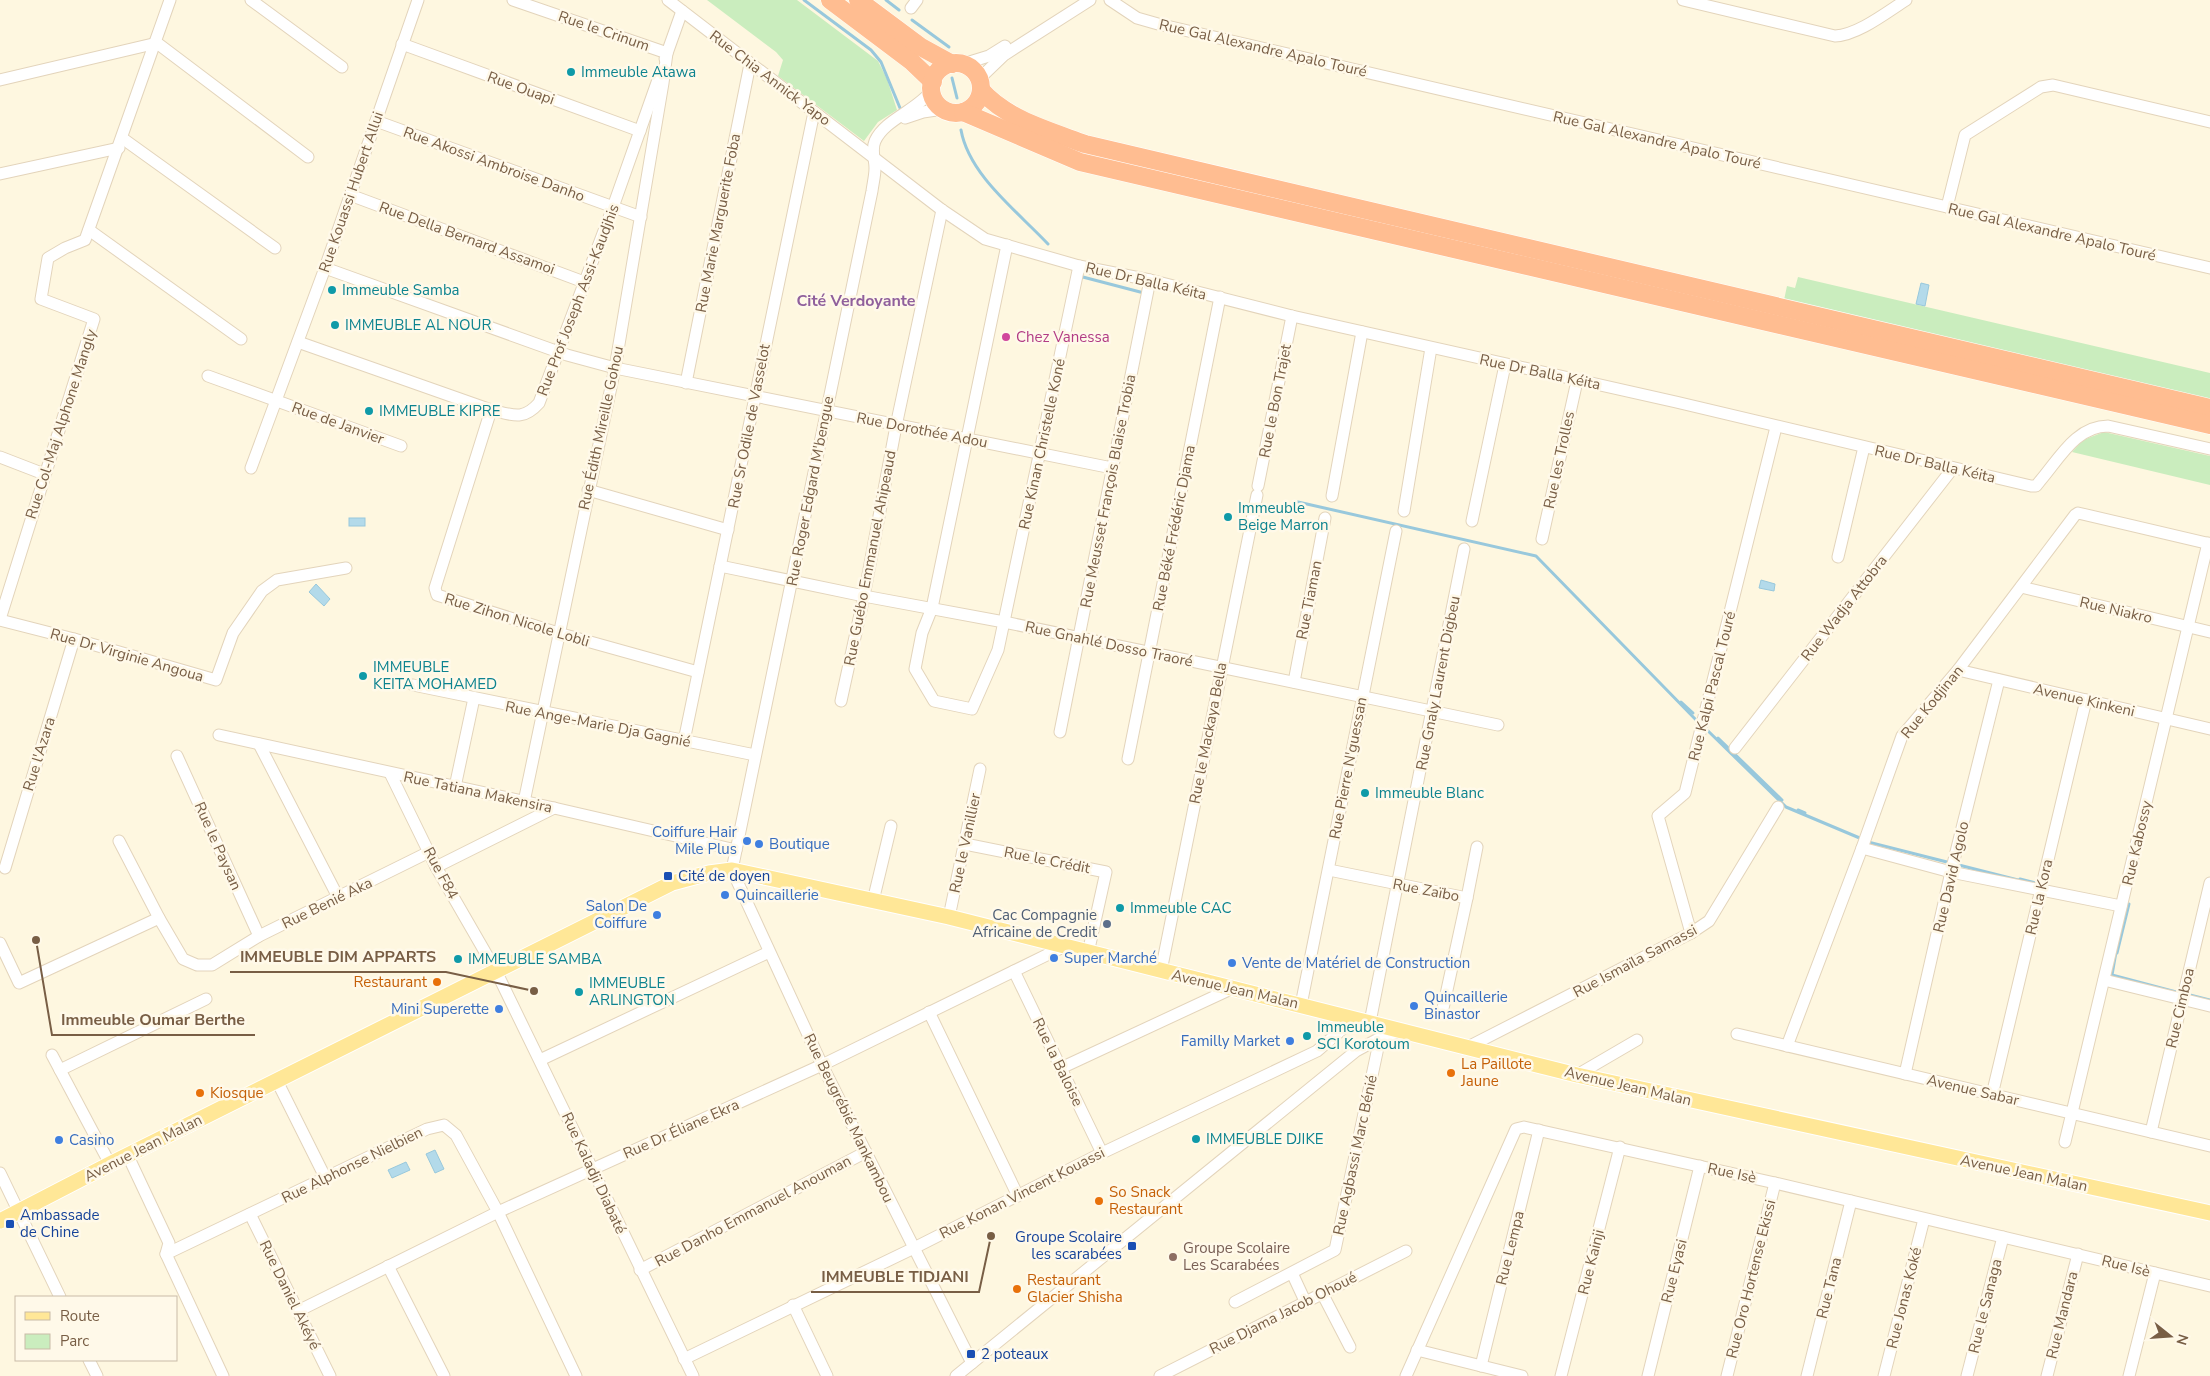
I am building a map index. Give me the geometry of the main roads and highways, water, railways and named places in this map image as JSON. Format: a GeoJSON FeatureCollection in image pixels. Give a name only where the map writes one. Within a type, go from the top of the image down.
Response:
{"type":"FeatureCollection","features":[{"type":"Feature","properties":{"kind":"highway"},"geometry":{"type":"LineString","coordinates":[[830,0],[911,61],[932,86],[935,100],[943,109],[951,112],[963,112],[1080,162],[2210,425]]}},
{"type":"Feature","properties":{"kind":"highway"},"geometry":{"type":"LineString","coordinates":[[858,0],[921,47],[974,70],[988,98],[1010,112],[1085,144],[2210,408]]}},
{"type":"Feature","properties":{"kind":"highway"},"geometry":{"type":"LineString","coordinates":[[932,86],[939,70],[958,64]]}},
{"type":"Feature","properties":{"kind":"highway"},"geometry":{"type":"LineString","coordinates":[[963,112],[975,104],[980,84]]}},
{"type":"Feature","properties":{"kind":"main road","name":"Avenue Jean Malan"},"geometry":{"type":"LineString","coordinates":[[0,1221],[672,883],[709,873],[732,870],[949,917],[1088,954],[1233,988],[1577,1075],[2210,1214]]}},
{"type":"Feature","properties":{"kind":"water"},"geometry":{"type":"Polygon","coordinates":[[[1921,283],[1929,285],[1925,306],[1916,304],[1921,283]]]}},
{"type":"Feature","properties":{"kind":"water"},"geometry":{"type":"Polygon","coordinates":[[[349,518],[365,518],[365,526],[349,526],[349,518]]]}},
{"type":"Feature","properties":{"kind":"water"},"geometry":{"type":"Polygon","coordinates":[[[1761,580],[1775,584],[1774,591],[1759,588],[1761,580]]]}},
{"type":"Feature","properties":{"kind":"water"},"geometry":{"type":"Polygon","coordinates":[[[316,584],[330,599],[324,606],[309,592],[316,584]]]}},
{"type":"Feature","properties":{"kind":"water"},"geometry":{"type":"Polygon","coordinates":[[[435,1150],[444,1169],[435,1173],[426,1154],[435,1150]]]}},
{"type":"Feature","properties":{"kind":"water"},"geometry":{"type":"Polygon","coordinates":[[[406,1162],[410,1170],[392,1178],[388,1170],[406,1162]]]}},
{"type":"Feature","properties":{"kind":"waterway"},"geometry":{"type":"LineString","coordinates":[[804,0],[871,50],[881,62],[900,108]]}},
{"type":"Feature","properties":{"kind":"waterway"},"geometry":{"type":"LineString","coordinates":[[886,0],[899,10]]}},
{"type":"Feature","properties":{"kind":"waterway"},"geometry":{"type":"LineString","coordinates":[[912,20],[949,47]]}},
{"type":"Feature","properties":{"kind":"waterway"},"geometry":{"type":"LineString","coordinates":[[952,78],[957,98]]}},
{"type":"Feature","properties":{"kind":"waterway"},"geometry":{"type":"LineString","coordinates":[[961,130],[966,146],[984,177],[996,192],[1048,244]]}},
{"type":"Feature","properties":{"kind":"waterway"},"geometry":{"type":"LineString","coordinates":[[1079,276],[1144,293]]}},
{"type":"Feature","properties":{"kind":"waterway"},"geometry":{"type":"LineString","coordinates":[[1298,502],[1536,556],[1700,724]]}},
{"type":"Feature","properties":{"kind":"waterway"},"geometry":{"type":"LineString","coordinates":[[1681,702],[1693,713]]}},
{"type":"Feature","properties":{"kind":"waterway"},"geometry":{"type":"LineString","coordinates":[[1705,728],[1786,807],[1862,839]]}},
{"type":"Feature","properties":{"kind":"waterway"},"geometry":{"type":"LineString","coordinates":[[1718,738],[1782,800]]}},
{"type":"Feature","properties":{"kind":"waterway"},"geometry":{"type":"LineString","coordinates":[[1798,810],[1805,813]]}},
{"type":"Feature","properties":{"kind":"waterway"},"geometry":{"type":"LineString","coordinates":[[1868,842],[2022,881]]}},
{"type":"Feature","properties":{"kind":"waterway"},"geometry":{"type":"LineString","coordinates":[[2020,879],[2036,883]]}},
{"type":"Feature","properties":{"kind":"waterway"},"geometry":{"type":"LineString","coordinates":[[2117,953],[2129,904]]}},
{"type":"Feature","properties":{"kind":"waterway"},"geometry":{"type":"LineString","coordinates":[[2116,952],[2112,975],[2180,993]]}},
{"type":"Feature","properties":{"kind":"waterway"},"geometry":{"type":"LineString","coordinates":[[2186,994],[2210,1000]]}},
{"type":"Feature","properties":{"kind":"place","name":"Immeuble Atawa"},"geometry":{"type":"Point","coordinates":[571,72]}},
{"type":"Feature","properties":{"kind":"place","name":"Immeuble Samba"},"geometry":{"type":"Point","coordinates":[332,290]}},
{"type":"Feature","properties":{"kind":"place","name":"IMMEUBLE AL NOUR"},"geometry":{"type":"Point","coordinates":[335,325]}},
{"type":"Feature","properties":{"kind":"place","name":"Chez Vanessa"},"geometry":{"type":"Point","coordinates":[1006,337]}},
{"type":"Feature","properties":{"kind":"place","name":"IMMEUBLE KIPRE"},"geometry":{"type":"Point","coordinates":[369,411]}},
{"type":"Feature","properties":{"kind":"place","name":"Immeuble Beige Marron"},"geometry":{"type":"Point","coordinates":[1228,517]}},
{"type":"Feature","properties":{"kind":"place","name":"IMMEUBLE KEITA MOHAMED"},"geometry":{"type":"Point","coordinates":[363,676]}},
{"type":"Feature","properties":{"kind":"place","name":"Immeuble Blanc"},"geometry":{"type":"Point","coordinates":[1365,793]}},
{"type":"Feature","properties":{"kind":"place","name":"Coiffure Hair Mile Plus"},"geometry":{"type":"Point","coordinates":[747,841]}},
{"type":"Feature","properties":{"kind":"place","name":"Boutique"},"geometry":{"type":"Point","coordinates":[759,844]}},
{"type":"Feature","properties":{"kind":"place","name":"Cité de doyen"},"geometry":{"type":"Point","coordinates":[668,876]}},
{"type":"Feature","properties":{"kind":"place","name":"Quincaillerie"},"geometry":{"type":"Point","coordinates":[725,895]}},
{"type":"Feature","properties":{"kind":"place","name":"Immeuble CAC"},"geometry":{"type":"Point","coordinates":[1120,908]}},
{"type":"Feature","properties":{"kind":"place","name":"Salon De Coiffure"},"geometry":{"type":"Point","coordinates":[657,915]}},
{"type":"Feature","properties":{"kind":"place","name":"Cac Compagnie Africaine de Credit"},"geometry":{"type":"Point","coordinates":[1107,924]}},
{"type":"Feature","properties":{"kind":"place","name":"Immeuble Oumar Berthe"},"geometry":{"type":"Point","coordinates":[36,940]}},
{"type":"Feature","properties":{"kind":"place","name":"Super Marché"},"geometry":{"type":"Point","coordinates":[1054,958]}},
{"type":"Feature","properties":{"kind":"place","name":"IMMEUBLE SAMBA"},"geometry":{"type":"Point","coordinates":[458,959]}},
{"type":"Feature","properties":{"kind":"place","name":"Vente de Matériel de Construction"},"geometry":{"type":"Point","coordinates":[1232,963]}},
{"type":"Feature","properties":{"kind":"place","name":"Restaurant"},"geometry":{"type":"Point","coordinates":[437,982]}},
{"type":"Feature","properties":{"kind":"place","name":"IMMEUBLE DIM APPARTS"},"geometry":{"type":"Point","coordinates":[534,991]}},
{"type":"Feature","properties":{"kind":"place","name":"IMMEUBLE ARLINGTON"},"geometry":{"type":"Point","coordinates":[579,992]}},
{"type":"Feature","properties":{"kind":"place","name":"Quincaillerie Binastor"},"geometry":{"type":"Point","coordinates":[1414,1006]}},
{"type":"Feature","properties":{"kind":"place","name":"Mini Superette"},"geometry":{"type":"Point","coordinates":[499,1009]}},
{"type":"Feature","properties":{"kind":"place","name":"Immeuble SCI Korotoum"},"geometry":{"type":"Point","coordinates":[1307,1036]}},
{"type":"Feature","properties":{"kind":"place","name":"Familly Market"},"geometry":{"type":"Point","coordinates":[1290,1041]}},
{"type":"Feature","properties":{"kind":"place","name":"La Paillote Jaune"},"geometry":{"type":"Point","coordinates":[1451,1073]}},
{"type":"Feature","properties":{"kind":"place","name":"Kiosque"},"geometry":{"type":"Point","coordinates":[200,1093]}},
{"type":"Feature","properties":{"kind":"place","name":"IMMEUBLE DJIKE"},"geometry":{"type":"Point","coordinates":[1196,1139]}},
{"type":"Feature","properties":{"kind":"place","name":"Casino"},"geometry":{"type":"Point","coordinates":[59,1140]}},
{"type":"Feature","properties":{"kind":"place","name":"So Snack Restaurant"},"geometry":{"type":"Point","coordinates":[1099,1201]}},
{"type":"Feature","properties":{"kind":"place","name":"Ambassade de Chine"},"geometry":{"type":"Point","coordinates":[10,1224]}},
{"type":"Feature","properties":{"kind":"place","name":"IMMEUBLE TIDJANI"},"geometry":{"type":"Point","coordinates":[991,1236]}},
{"type":"Feature","properties":{"kind":"place","name":"Groupe Scolaire les scarabées"},"geometry":{"type":"Point","coordinates":[1132,1246]}},
{"type":"Feature","properties":{"kind":"place","name":"Groupe Scolaire Les Scarabées"},"geometry":{"type":"Point","coordinates":[1173,1257]}},
{"type":"Feature","properties":{"kind":"place","name":"Restaurant Glacier Shisha"},"geometry":{"type":"Point","coordinates":[1017,1289]}},
{"type":"Feature","properties":{"kind":"place","name":"2 poteaux"},"geometry":{"type":"Point","coordinates":[971,1354]}},
{"type":"Feature","properties":{"kind":"district","name":"Cité Verdoyante"},"geometry":{"type":"Point","coordinates":[856,301]}}]}
